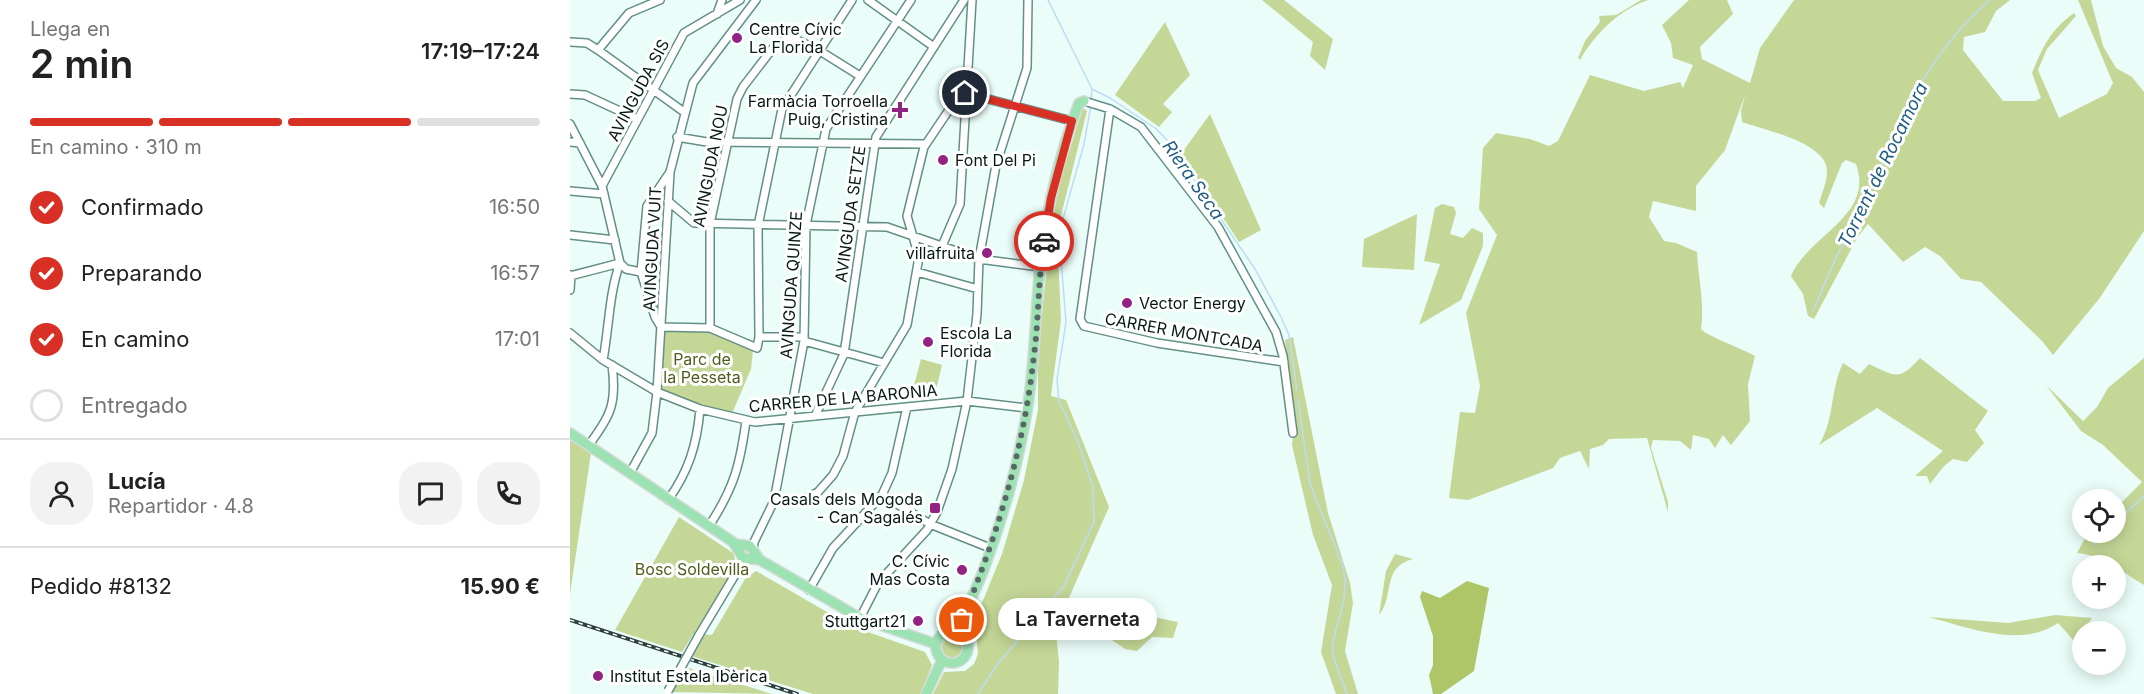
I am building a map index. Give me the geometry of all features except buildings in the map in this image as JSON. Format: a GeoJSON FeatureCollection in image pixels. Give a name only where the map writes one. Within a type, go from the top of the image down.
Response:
{"type":"FeatureCollection","features":[{"type":"Feature","properties":{"kind":"main road"},"geometry":{"type":"LineString","coordinates":[[957,632],[1010,489],[1027,408],[1035,354],[1040,267],[1051,198],[1072,121],[1079,103],[1083,101]]}},
{"type":"Feature","properties":{"kind":"main road"},"geometry":{"type":"LineString","coordinates":[[570,433],[668,500],[809,590],[860,618],[936,644]]}},
{"type":"Feature","properties":{"kind":"main road"},"geometry":{"type":"LineString","coordinates":[[957,632],[966,638],[968,653],[956,663],[942,660],[938,655],[936,644],[943,634],[957,632]]}},
{"type":"Feature","properties":{"kind":"main road"},"geometry":{"type":"LineString","coordinates":[[926,694],[942,660]]}},
{"type":"Feature","properties":{"kind":"street"},"geometry":{"type":"LineString","coordinates":[[598,50],[629,13],[660,0]]}},
{"type":"Feature","properties":{"kind":"street"},"geometry":{"type":"LineString","coordinates":[[717,14],[722,0]]}},
{"type":"Feature","properties":{"kind":"street","name":"AVINGUDA SIS"},"geometry":{"type":"LineString","coordinates":[[603,190],[637,119],[684,33],[740,0]]}},
{"type":"Feature","properties":{"kind":"street","name":"AVINGUDA VUIT"},"geometry":{"type":"LineString","coordinates":[[630,473],[652,433],[662,327],[670,172],[677,137],[693,83],[756,0]]}},
{"type":"Feature","properties":{"kind":"street"},"geometry":{"type":"LineString","coordinates":[[670,172],[647,206],[640,272],[655,317],[662,327],[710,328],[757,348],[759,337],[758,226],[782,109],[852,0]]}},
{"type":"Feature","properties":{"kind":"street"},"geometry":{"type":"LineString","coordinates":[[868,0],[934,47]]}},
{"type":"Feature","properties":{"kind":"street","name":"AVINGUDA QUINZE"},"geometry":{"type":"LineString","coordinates":[[667,692],[748,552],[774,501],[804,339],[806,225],[822,143],[826,129],[911,0]]}},
{"type":"Feature","properties":{"kind":"street","name":"AVINGUDA SETZE"},"geometry":{"type":"LineString","coordinates":[[815,416],[844,351],[874,144],[964,0]]}},
{"type":"Feature","properties":{"kind":"street"},"geometry":{"type":"LineString","coordinates":[[942,246],[960,204],[972,0]]}},
{"type":"Feature","properties":{"kind":"street"},"geometry":{"type":"LineString","coordinates":[[860,618],[878,583],[930,524],[946,491],[967,402],[979,259],[996,165],[1027,68],[1028,0]]}},
{"type":"Feature","properties":{"kind":"street","name":"AVINGUDA NOU"},"geometry":{"type":"LineString","coordinates":[[710,328],[710,224],[726,141],[743,87],[776,44],[793,38],[820,51],[860,76]]}},
{"type":"Feature","properties":{"kind":"street"},"geometry":{"type":"LineString","coordinates":[[570,42],[587,43],[684,112]]}},
{"type":"Feature","properties":{"kind":"street"},"geometry":{"type":"LineString","coordinates":[[774,501],[807,498],[818,492],[833,475],[843,456],[855,412],[907,325],[919,257],[907,216],[926,144],[959,94],[965,93],[1072,121]]}},
{"type":"Feature","properties":{"kind":"street"},"geometry":{"type":"LineString","coordinates":[[570,94],[585,95],[637,119]]}},
{"type":"Feature","properties":{"kind":"street","name":"CARRER MONTCADA"},"geometry":{"type":"LineString","coordinates":[[1083,101],[1110,109],[1141,127],[1208,213],[1270,318],[1291,394],[1293,433]]}},
{"type":"Feature","properties":{"kind":"street","name":"CARRER MONTCADA"},"geometry":{"type":"LineString","coordinates":[[1110,109],[1080,319],[1084,326],[1157,343],[1284,362]]}},
{"type":"Feature","properties":{"kind":"street"},"geometry":{"type":"LineString","coordinates":[[570,124],[603,190],[620,263],[626,270],[640,272]]}},
{"type":"Feature","properties":{"kind":"street"},"geometry":{"type":"LineString","coordinates":[[677,137],[726,141],[926,144]]}},
{"type":"Feature","properties":{"kind":"street"},"geometry":{"type":"LineString","coordinates":[[570,142],[580,143]]}},
{"type":"Feature","properties":{"kind":"street"},"geometry":{"type":"LineString","coordinates":[[570,191],[603,190]]}},
{"type":"Feature","properties":{"kind":"street"},"geometry":{"type":"LineString","coordinates":[[668,201],[691,222],[758,226],[887,227],[979,259],[1040,267]]}},
{"type":"Feature","properties":{"kind":"street"},"geometry":{"type":"LineString","coordinates":[[570,235],[615,240]]}},
{"type":"Feature","properties":{"kind":"street"},"geometry":{"type":"LineString","coordinates":[[570,290],[571,276],[620,263]]}},
{"type":"Feature","properties":{"kind":"street"},"geometry":{"type":"LineString","coordinates":[[603,360],[610,325],[614,280],[620,263]]}},
{"type":"Feature","properties":{"kind":"street"},"geometry":{"type":"LineString","coordinates":[[917,272],[978,289]]}},
{"type":"Feature","properties":{"kind":"street","name":"CARRER DE LA BARONIA"},"geometry":{"type":"LineString","coordinates":[[570,333],[603,360],[657,392],[700,409],[746,421],[967,402],[1027,408]]}},
{"type":"Feature","properties":{"kind":"street"},"geometry":{"type":"LineString","coordinates":[[759,337],[804,339],[884,363]]}},
{"type":"Feature","properties":{"kind":"street"},"geometry":{"type":"LineString","coordinates":[[588,446],[609,417],[614,402],[612,365]]}},
{"type":"Feature","properties":{"kind":"street"},"geometry":{"type":"LineString","coordinates":[[809,590],[834,548],[882,495],[892,473],[907,407]]}},
{"type":"Feature","properties":{"kind":"street"},"geometry":{"type":"LineString","coordinates":[[668,500],[688,470],[693,454],[700,409]]}},
{"type":"Feature","properties":{"kind":"street"},"geometry":{"type":"LineString","coordinates":[[709,526],[733,486],[741,456],[746,421]]}},
{"type":"Feature","properties":{"kind":"street"},"geometry":{"type":"LineString","coordinates":[[882,495],[930,524],[990,548]]}},
{"type":"Feature","properties":{"kind":"green space"},"geometry":{"type":"Polygon","coordinates":[[[1262,0],[1284,0],[1333,39],[1325,70],[1310,56],[1313,42],[1262,0]]]}},
{"type":"Feature","properties":{"kind":"green space"},"geometry":{"type":"Polygon","coordinates":[[[1641,0],[1648,0],[1618,16],[1600,32],[1580,60],[1578,58],[1585,41],[1600,22],[1599,16],[1616,15],[1641,0]]]}},
{"type":"Feature","properties":{"kind":"green space"},"geometry":{"type":"Polygon","coordinates":[[[1689,0],[1727,0],[1733,14],[1700,47],[1702,59],[1750,83],[1760,48],[1794,0],[2010,0],[1996,11],[1985,32],[1964,37],[1963,50],[2003,101],[2035,101],[2041,98],[2032,73],[2048,40],[2074,13],[2076,16],[2047,49],[2038,70],[2059,118],[2107,94],[2113,83],[2078,0],[2091,0],[2103,46],[2116,68],[2132,77],[2144,92],[2144,231],[2099,299],[2053,355],[2042,341],[1981,282],[1961,279],[1940,256],[1925,247],[1903,262],[1868,224],[1857,238],[1814,319],[1808,316],[1803,294],[1791,276],[1799,262],[1837,224],[1856,198],[1859,182],[1856,164],[1846,160],[1842,163],[1824,208],[1819,203],[1827,175],[1824,161],[1806,145],[1742,122],[1741,111],[1745,95],[1725,150],[1696,186],[1696,211],[1653,201],[1649,217],[1664,241],[1676,243],[1697,252],[1702,300],[1701,329],[1755,356],[1748,384],[1750,421],[1731,445],[1723,435],[1715,448],[1709,439],[1693,435],[1691,450],[1680,441],[1653,440],[1651,448],[1668,502],[1668,512],[1647,438],[1609,439],[1603,445],[1590,449],[1589,469],[1580,451],[1560,458],[1553,468],[1468,500],[1449,498],[1460,412],[1475,413],[1480,386],[1466,313],[1497,235],[1479,209],[1483,148],[1496,133],[1530,139],[1549,146],[1558,141],[1590,75],[1644,91],[1680,82],[1683,88],[1693,65],[1673,58],[1671,43],[1662,25],[1689,0]]]}},
{"type":"Feature","properties":{"kind":"green space"},"geometry":{"type":"Polygon","coordinates":[[[1165,22],[1190,75],[1163,104],[1172,112],[1159,127],[1115,95],[1165,22]]]}},
{"type":"Feature","properties":{"kind":"green space"},"geometry":{"type":"Polygon","coordinates":[[[1083,108],[1087,111],[1057,232],[1061,320],[1051,396],[1066,400],[1109,507],[1061,616],[1039,625],[1046,626],[1056,633],[1059,662],[1058,694],[933,694],[944,672],[965,671],[974,664],[978,654],[975,620],[1002,554],[1024,480],[1038,410],[1038,349],[1053,212],[1061,177],[1083,108]]]}},
{"type":"Feature","properties":{"kind":"green space"},"geometry":{"type":"Polygon","coordinates":[[[1210,114],[1261,230],[1239,242],[1181,154],[1210,114]]]}},
{"type":"Feature","properties":{"kind":"green space"},"geometry":{"type":"Polygon","coordinates":[[[1442,204],[1454,207],[1456,213],[1450,234],[1463,238],[1472,228],[1483,233],[1483,246],[1461,300],[1419,325],[1440,264],[1424,261],[1435,208],[1442,204]]]}},
{"type":"Feature","properties":{"kind":"green space"},"geometry":{"type":"Polygon","coordinates":[[[1417,214],[1414,270],[1362,267],[1364,239],[1417,214]]]}},
{"type":"Feature","properties":{"kind":"green space","name":"Parc de la Pesseta"},"geometry":{"type":"Polygon","coordinates":[[[665,330],[709,332],[753,350],[751,369],[731,416],[691,403],[660,389],[662,333],[665,330]]]}},
{"type":"Feature","properties":{"kind":"green space"},"geometry":{"type":"Polygon","coordinates":[[[1293,337],[1328,513],[1350,583],[1353,603],[1345,651],[1358,694],[1336,694],[1321,652],[1332,585],[1313,535],[1292,445],[1295,423],[1285,340],[1293,337]]]}},
{"type":"Feature","properties":{"kind":"green space"},"geometry":{"type":"Polygon","coordinates":[[[1920,358],[1988,411],[1975,430],[1984,443],[1967,462],[1953,459],[1944,466],[1930,484],[1927,476],[1915,476],[1943,451],[1877,408],[1819,445],[1828,425],[1836,383],[1843,363],[1860,374],[1869,364],[1885,372],[1897,374],[1907,370],[1920,358]]]}},
{"type":"Feature","properties":{"kind":"green space"},"geometry":{"type":"Polygon","coordinates":[[[2144,358],[2144,585],[2126,574],[2126,555],[2077,553],[2082,543],[2126,543],[2126,498],[2142,482],[2103,445],[2081,431],[2046,385],[2083,421],[2097,407],[2108,388],[2144,358]]]}},
{"type":"Feature","properties":{"kind":"green space"},"geometry":{"type":"Polygon","coordinates":[[[921,359],[942,365],[935,394],[913,389],[921,359]]]}},
{"type":"Feature","properties":{"kind":"green space"},"geometry":{"type":"Polygon","coordinates":[[[570,440],[591,453],[570,594],[570,440]]]}},
{"type":"Feature","properties":{"kind":"green space","name":"Bosc Soldevilla"},"geometry":{"type":"Polygon","coordinates":[[[679,517],[733,553],[737,566],[682,652],[615,630],[679,517]]]}},
{"type":"Feature","properties":{"kind":"green space"},"geometry":{"type":"Polygon","coordinates":[[[1395,554],[1413,559],[1396,568],[1392,575],[1387,599],[1379,615],[1386,571],[1395,554]]]}},
{"type":"Feature","properties":{"kind":"green space"},"geometry":{"type":"Polygon","coordinates":[[[756,571],[834,616],[868,632],[925,652],[932,665],[921,694],[813,694],[691,656],[701,634],[712,635],[745,579],[756,571]]]}},
{"type":"Feature","properties":{"kind":"green space"},"geometry":{"type":"Polygon","coordinates":[[[1467,581],[1489,588],[1474,671],[1441,694],[1433,694],[1429,675],[1433,665],[1433,636],[1420,597],[1422,591],[1440,598],[1467,581]]]}},
{"type":"Feature","properties":{"kind":"green space"},"geometry":{"type":"Polygon","coordinates":[[[2055,615],[2092,618],[2090,621],[2072,621],[2072,639],[2058,623],[2043,631],[2011,635],[1994,634],[1928,617],[2008,623],[2055,615]]]}},
{"type":"Feature","properties":{"kind":"green space"},"geometry":{"type":"Polygon","coordinates":[[[1153,617],[1178,622],[1173,638],[1152,637],[1137,651],[1125,649],[1096,629],[1113,627],[1118,629],[1120,623],[1153,617]]]}},
{"type":"Feature","properties":{"kind":"green space"},"geometry":{"type":"Polygon","coordinates":[[[953,635],[962,638],[965,647],[962,656],[953,659],[944,656],[941,647],[944,638],[953,635]]]}},
{"type":"Feature","properties":{"kind":"green space"},"geometry":{"type":"Polygon","coordinates":[[[685,667],[772,694],[670,692],[685,667]]]}},
{"type":"Feature","properties":{"kind":"waterway","name":"Riera Seca"},"geometry":{"type":"LineString","coordinates":[[1048,0],[1092,89],[1110,98],[1155,128],[1167,140],[1255,269],[1289,335],[1297,390]]}},
{"type":"Feature","properties":{"kind":"waterway","name":"Torrent de Rocamora"},"geometry":{"type":"LineString","coordinates":[[1813,311],[1833,264],[1861,213],[1887,150],[1914,96],[1929,70],[1947,46],[1990,0]]}},
{"type":"Feature","properties":{"kind":"waterway"},"geometry":{"type":"LineString","coordinates":[[1091,101],[1092,89]]}},
{"type":"Feature","properties":{"kind":"waterway"},"geometry":{"type":"LineString","coordinates":[[978,694],[997,665],[1064,586],[1094,522],[1093,488],[1078,442],[1059,401],[1057,380],[1066,322],[1059,233],[1084,144],[1091,105]]}},
{"type":"Feature","properties":{"kind":"waterway","name":"Riera Seca"},"geometry":{"type":"LineString","coordinates":[[1298,399],[1310,484],[1343,566],[1344,600],[1333,641],[1333,656],[1347,694]]}},
{"type":"Feature","properties":{"kind":"waterway"},"geometry":{"type":"LineString","coordinates":[[2126,513],[2144,496]]}},
{"type":"Feature","properties":{"kind":"railway"},"geometry":{"type":"LineString","coordinates":[[570,620],[797,694]]}},
{"type":"Feature","properties":{"kind":"way so far"},"geometry":{"type":"LineString","coordinates":[[962,620],[984,568],[1010,489],[1023,432],[1035,354],[1040,267],[1044,241]]}},
{"type":"Feature","properties":{"kind":"place","name":"Centre Cívic La Florida"},"geometry":{"type":"Point","coordinates":[737,38]}},
{"type":"Feature","properties":{"kind":"place","name":"Farmàcia Torroella Puig, Cristina"},"geometry":{"type":"Point","coordinates":[900,110]}},
{"type":"Feature","properties":{"kind":"place","name":"Font Del Pi"},"geometry":{"type":"Point","coordinates":[943,160]}},
{"type":"Feature","properties":{"kind":"place","name":"villafruita"},"geometry":{"type":"Point","coordinates":[987,253]}},
{"type":"Feature","properties":{"kind":"place","name":"Vector Energy"},"geometry":{"type":"Point","coordinates":[1127,303]}},
{"type":"Feature","properties":{"kind":"place","name":"Escola La Florida"},"geometry":{"type":"Point","coordinates":[928,342]}},
{"type":"Feature","properties":{"kind":"place","name":"Casals dels Mogoda - Can Sagalés"},"geometry":{"type":"Point","coordinates":[935,508]}},
{"type":"Feature","properties":{"kind":"place","name":"C. Cívic Mas Costa"},"geometry":{"type":"Point","coordinates":[962,570]}},
{"type":"Feature","properties":{"kind":"place","name":"La Taverneta"},"geometry":{"type":"Point","coordinates":[962,620]}},
{"type":"Feature","properties":{"kind":"place","name":"Stuttgart21"},"geometry":{"type":"Point","coordinates":[918,621]}},
{"type":"Feature","properties":{"kind":"place","name":"Institut Estela Ibèrica"},"geometry":{"type":"Point","coordinates":[598,676]}},
{"type":"Feature","properties":{"kind":"route"},"geometry":{"type":"LineString","coordinates":[[965,93],[1072,121],[1051,198],[1044,241]]}}]}
